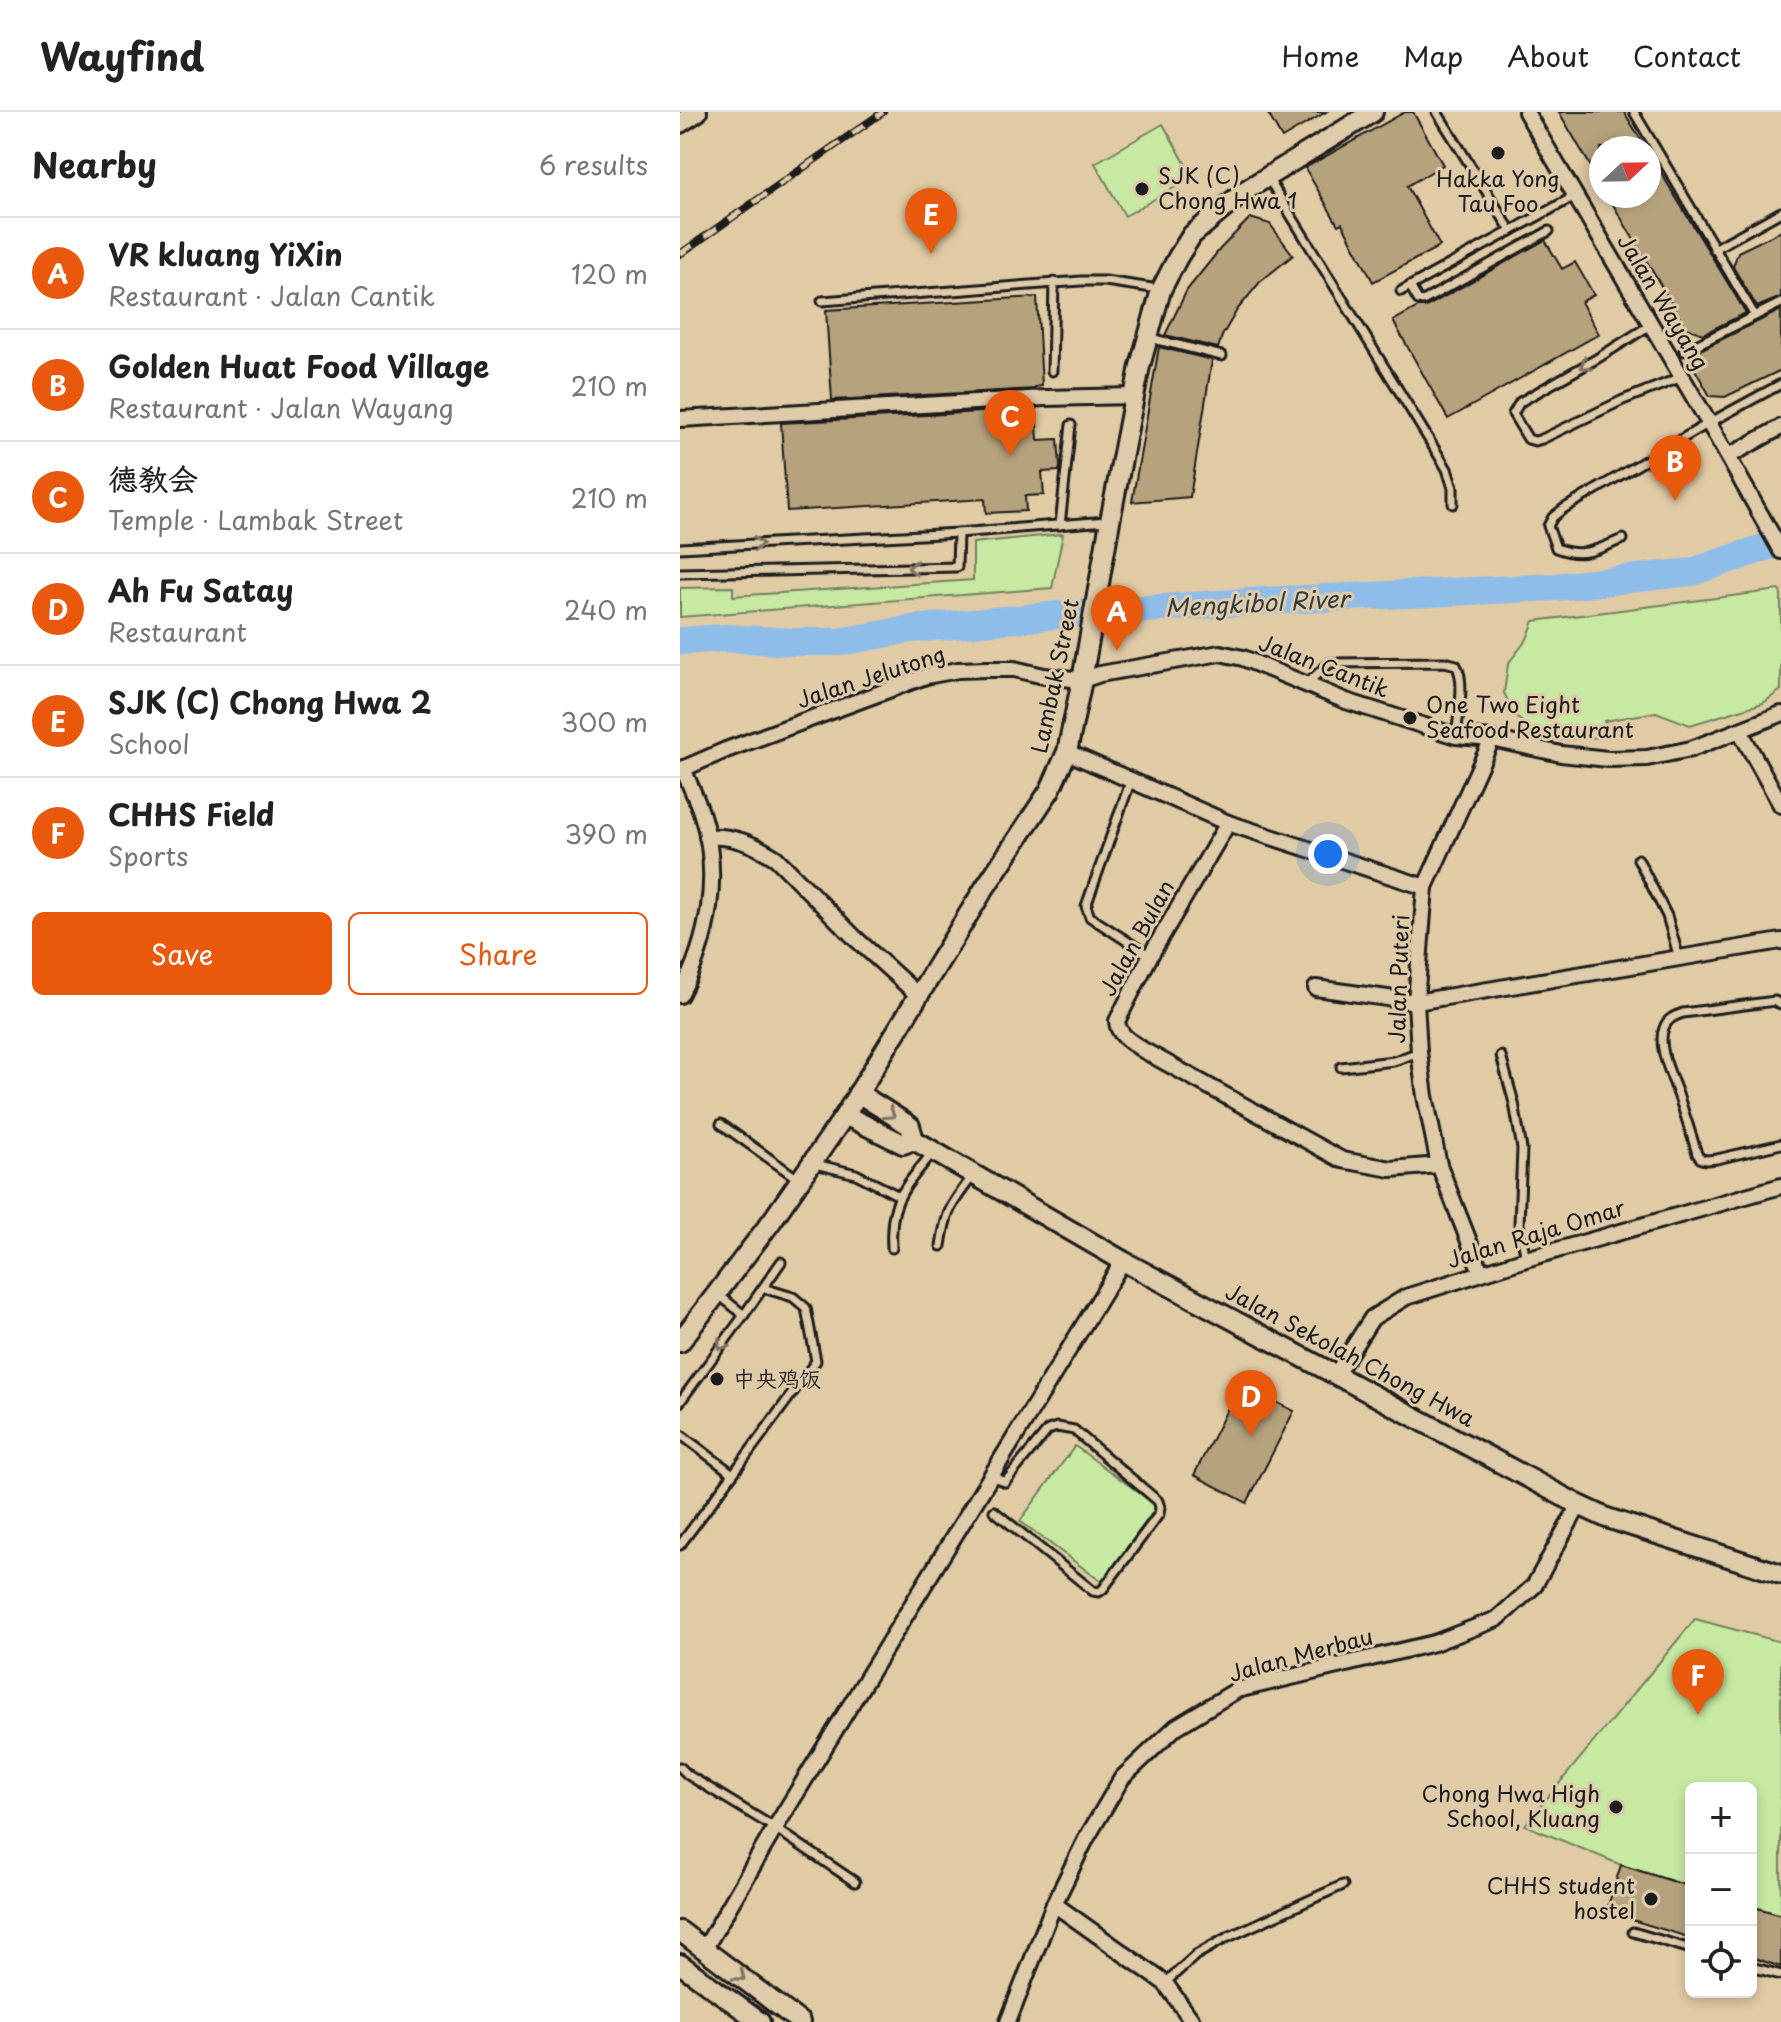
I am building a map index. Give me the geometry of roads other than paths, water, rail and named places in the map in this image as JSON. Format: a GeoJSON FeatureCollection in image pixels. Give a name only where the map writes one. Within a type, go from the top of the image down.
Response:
{"type":"FeatureCollection","features":[{"type":"Feature","properties":{"kind":"street"},"geometry":{"type":"LineString","coordinates":[[680,123],[697,112]]}},
{"type":"Feature","properties":{"kind":"street","name":"Lambak Street"},"geometry":{"type":"LineString","coordinates":[[680,1342],[771,1222],[845,1115],[984,889],[1050,790],[1067,752],[1140,366],[1161,290],[1178,257],[1192,235],[1230,203],[1267,176],[1373,112]]}},
{"type":"Feature","properties":{"kind":"street","name":"Jalan Wayang"},"geometry":{"type":"LineString","coordinates":[[1526,112],[1729,456],[1781,551]]}},
{"type":"Feature","properties":{"kind":"street"},"geometry":{"type":"LineString","coordinates":[[683,422],[1045,398],[1134,396]]}},
{"type":"Feature","properties":{"kind":"street"},"geometry":{"type":"LineString","coordinates":[[1729,456],[1781,427]]}},
{"type":"Feature","properties":{"kind":"street","name":"Jalan Cantik"},"geometry":{"type":"LineString","coordinates":[[1082,680],[1100,674],[1220,653],[1243,658],[1346,701],[1456,736],[1492,739],[1561,754],[1608,759],[1647,758],[1691,749],[1781,714]]}},
{"type":"Feature","properties":{"kind":"street","name":"Jalan Jelutong"},"geometry":{"type":"LineString","coordinates":[[682,769],[926,676],[958,670],[1014,669],[1082,680]]}},
{"type":"Feature","properties":{"kind":"street"},"geometry":{"type":"LineString","coordinates":[[1740,731],[1781,805]]}},
{"type":"Feature","properties":{"kind":"street","name":"Jalan Puteri"},"geometry":{"type":"LineString","coordinates":[[1481,1272],[1439,1165],[1425,1096],[1416,1002],[1425,887],[1492,739]]}},
{"type":"Feature","properties":{"kind":"street"},"geometry":{"type":"LineString","coordinates":[[1067,752],[1228,823],[1425,887]]}},
{"type":"Feature","properties":{"kind":"street"},"geometry":{"type":"LineString","coordinates":[[680,995],[702,944],[710,893],[707,837],[702,815],[682,769]]}},
{"type":"Feature","properties":{"kind":"street","name":"Jalan Bulan"},"geometry":{"type":"LineString","coordinates":[[1228,823],[1150,956],[1117,1021],[1118,1027],[1124,1036],[1143,1050],[1342,1160],[1391,1169],[1439,1165]]}},
{"type":"Feature","properties":{"kind":"street"},"geometry":{"type":"LineString","coordinates":[[707,837],[741,840],[776,858],[855,938],[919,996]]}},
{"type":"Feature","properties":{"kind":"street"},"geometry":{"type":"LineString","coordinates":[[1316,988],[1416,1002],[1781,941]]}},
{"type":"Feature","properties":{"kind":"street","name":"Jalan Sekolah Chong Hwa"},"geometry":{"type":"LineString","coordinates":[[858,1093],[910,1126],[914,1140],[1123,1261],[1579,1505],[1607,1518],[1781,1574]]}},
{"type":"Feature","properties":{"kind":"street","name":"Jalan Sekolah Chong Hwa"},"geometry":{"type":"LineString","coordinates":[[845,1115],[903,1144],[914,1140]]}},
{"type":"Feature","properties":{"kind":"street","name":"Jalan Raja Omar"},"geometry":{"type":"LineString","coordinates":[[1336,1374],[1372,1318],[1406,1297],[1481,1272],[1781,1186]]}},
{"type":"Feature","properties":{"kind":"street"},"geometry":{"type":"LineString","coordinates":[[705,1948],[775,1828],[1123,1261]]}},
{"type":"Feature","properties":{"kind":"street","name":"Jalan Merbau"},"geometry":{"type":"LineString","coordinates":[[1008,2022],[1054,1904],[1086,1839],[1122,1778],[1176,1727],[1237,1690],[1434,1643],[1497,1619],[1534,1586],[1579,1505]]}},
{"type":"Feature","properties":{"kind":"street"},"geometry":{"type":"LineString","coordinates":[[1054,1904],[1165,1983],[1193,2022]]}},
{"type":"Feature","properties":{"kind":"street"},"geometry":{"type":"LineString","coordinates":[[680,1931],[800,2022]]}},
{"type":"Feature","properties":{"kind":"street"},"geometry":{"type":"LineString","coordinates":[[680,1964],[760,2022]]}},
{"type":"Feature","properties":{"kind":"lane"},"geometry":{"type":"LineString","coordinates":[[1437,112],[1511,231]]}},
{"type":"Feature","properties":{"kind":"lane"},"geometry":{"type":"LineString","coordinates":[[1634,112],[1755,316]]}},
{"type":"Feature","properties":{"kind":"lane"},"geometry":{"type":"LineString","coordinates":[[1267,176],[1447,469],[1453,488],[1453,504]]}},
{"type":"Feature","properties":{"kind":"lane"},"geometry":{"type":"LineString","coordinates":[[1401,291],[1575,195]]}},
{"type":"Feature","properties":{"kind":"lane"},"geometry":{"type":"LineString","coordinates":[[1714,249],[1781,212]]}},
{"type":"Feature","properties":{"kind":"lane"},"geometry":{"type":"LineString","coordinates":[[1410,286],[1418,300],[1423,301],[1549,231]]}},
{"type":"Feature","properties":{"kind":"lane"},"geometry":{"type":"LineString","coordinates":[[822,301],[1054,282],[1105,281],[1161,290]]}},
{"type":"Feature","properties":{"kind":"lane"},"geometry":{"type":"LineString","coordinates":[[1052,371],[1054,282]]}},
{"type":"Feature","properties":{"kind":"lane"},"geometry":{"type":"LineString","coordinates":[[1684,351],[1781,303]]}},
{"type":"Feature","properties":{"kind":"lane"},"geometry":{"type":"LineString","coordinates":[[1652,324],[1520,402],[1513,414],[1528,439],[1535,441],[1623,400],[1682,377]]}},
{"type":"Feature","properties":{"kind":"lane"},"geometry":{"type":"LineString","coordinates":[[1148,338],[1222,356]]}},
{"type":"Feature","properties":{"kind":"lane"},"geometry":{"type":"LineString","coordinates":[[1623,539],[1590,552],[1570,554],[1556,548],[1548,526],[1563,509],[1781,384]]}},
{"type":"Feature","properties":{"kind":"lane"},"geometry":{"type":"LineString","coordinates":[[1060,525],[1071,425]]}},
{"type":"Feature","properties":{"kind":"lane"},"geometry":{"type":"LineString","coordinates":[[680,548],[958,533],[1110,521]]}},
{"type":"Feature","properties":{"kind":"lane"},"geometry":{"type":"LineString","coordinates":[[680,573],[957,567],[958,533]]}},
{"type":"Feature","properties":{"kind":"lane"},"geometry":{"type":"LineString","coordinates":[[1306,685],[1330,663],[1445,662],[1456,665],[1461,683],[1456,736]]}},
{"type":"Feature","properties":{"kind":"lane"},"geometry":{"type":"LineString","coordinates":[[1131,780],[1086,906],[1090,917],[1150,956]]}},
{"type":"Feature","properties":{"kind":"lane"},"geometry":{"type":"LineString","coordinates":[[1638,859],[1667,916],[1679,958]]}},
{"type":"Feature","properties":{"kind":"lane"},"geometry":{"type":"LineString","coordinates":[[1781,1005],[1775,1001],[1683,1013],[1672,1017],[1664,1025],[1661,1040],[1701,1159],[1717,1159],[1781,1144]]}},
{"type":"Feature","properties":{"kind":"lane"},"geometry":{"type":"LineString","coordinates":[[1341,1067],[1394,1061],[1419,1052]]}},
{"type":"Feature","properties":{"kind":"lane"},"geometry":{"type":"LineString","coordinates":[[1501,1056],[1522,1149],[1519,1224],[1526,1259]]}},
{"type":"Feature","properties":{"kind":"lane"},"geometry":{"type":"LineString","coordinates":[[721,1124],[800,1181]]}},
{"type":"Feature","properties":{"kind":"lane"},"geometry":{"type":"LineString","coordinates":[[892,1248],[892,1218],[899,1196],[934,1152]]}},
{"type":"Feature","properties":{"kind":"lane"},"geometry":{"type":"LineString","coordinates":[[812,1164],[856,1174],[899,1196]]}},
{"type":"Feature","properties":{"kind":"lane"},"geometry":{"type":"LineString","coordinates":[[941,1246],[951,1204],[974,1175]]}},
{"type":"Feature","properties":{"kind":"lane"},"geometry":{"type":"LineString","coordinates":[[680,1402],[781,1262]]}},
{"type":"Feature","properties":{"kind":"lane"},"geometry":{"type":"LineString","coordinates":[[680,1545],[816,1361],[806,1308],[793,1297],[763,1288]]}},
{"type":"Feature","properties":{"kind":"lane"},"geometry":{"type":"LineString","coordinates":[[717,1294],[744,1315]]}},
{"type":"Feature","properties":{"kind":"lane"},"geometry":{"type":"LineString","coordinates":[[992,1476],[1005,1482],[1048,1430],[1057,1427],[1074,1430],[1158,1501],[1160,1507],[1159,1514],[1099,1592],[1093,1591],[994,1511]]}},
{"type":"Feature","properties":{"kind":"lane"},"geometry":{"type":"LineString","coordinates":[[680,1434],[733,1474]]}},
{"type":"Feature","properties":{"kind":"lane"},"geometry":{"type":"LineString","coordinates":[[680,1767],[855,1882]]}},
{"type":"Feature","properties":{"kind":"lane"},"geometry":{"type":"LineString","coordinates":[[1165,1983],[1196,1955],[1226,1938],[1343,1885]]}},
{"type":"Feature","properties":{"kind":"lane"},"geometry":{"type":"LineString","coordinates":[[1633,1932],[1685,1947]]}},
{"type":"Feature","properties":{"kind":"lane"},"geometry":{"type":"LineString","coordinates":[[1757,1969],[1781,1975]]}},
{"type":"Feature","properties":{"kind":"waterway","name":"Mengkibol River"},"geometry":{"type":"LineString","coordinates":[[680,641],[725,638],[839,642],[912,629],[1057,615],[1263,601],[1555,587],[1692,572],[1781,542]]}},
{"type":"Feature","properties":{"kind":"railway"},"geometry":{"type":"LineString","coordinates":[[680,254],[883,112]]}},
{"type":"Feature","properties":{"kind":"place","name":"Hakka Yong Tau Foo"},"geometry":{"type":"Point","coordinates":[1498,153]}},
{"type":"Feature","properties":{"kind":"place","name":"SJK (C) Chong Hwa 1"},"geometry":{"type":"Point","coordinates":[1142,189]}},
{"type":"Feature","properties":{"kind":"place","name":"SJK (C) Chong Hwa 2"},"geometry":{"type":"Point","coordinates":[931,254]}},
{"type":"Feature","properties":{"kind":"place","name":"德教会"},"geometry":{"type":"Point","coordinates":[1010,456]}},
{"type":"Feature","properties":{"kind":"place","name":"Golden Huat Food Village"},"geometry":{"type":"Point","coordinates":[1675,501]}},
{"type":"Feature","properties":{"kind":"place","name":"VR kluang YiXin"},"geometry":{"type":"Point","coordinates":[1117,651]}},
{"type":"Feature","properties":{"kind":"place","name":"One Two Eight Seafood Restaurant"},"geometry":{"type":"Point","coordinates":[1410,718]}},
{"type":"Feature","properties":{"kind":"place","name":"中央鸡饭"},"geometry":{"type":"Point","coordinates":[717,1379]}},
{"type":"Feature","properties":{"kind":"place","name":"Ah Fu Satay"},"geometry":{"type":"Point","coordinates":[1251,1436]}},
{"type":"Feature","properties":{"kind":"place","name":"CHHS Field"},"geometry":{"type":"Point","coordinates":[1698,1715]}},
{"type":"Feature","properties":{"kind":"place","name":"Chong Hwa High School, Kluang"},"geometry":{"type":"Point","coordinates":[1616,1807]}},
{"type":"Feature","properties":{"kind":"place","name":"CHHS student hostel"},"geometry":{"type":"Point","coordinates":[1651,1899]}}]}
